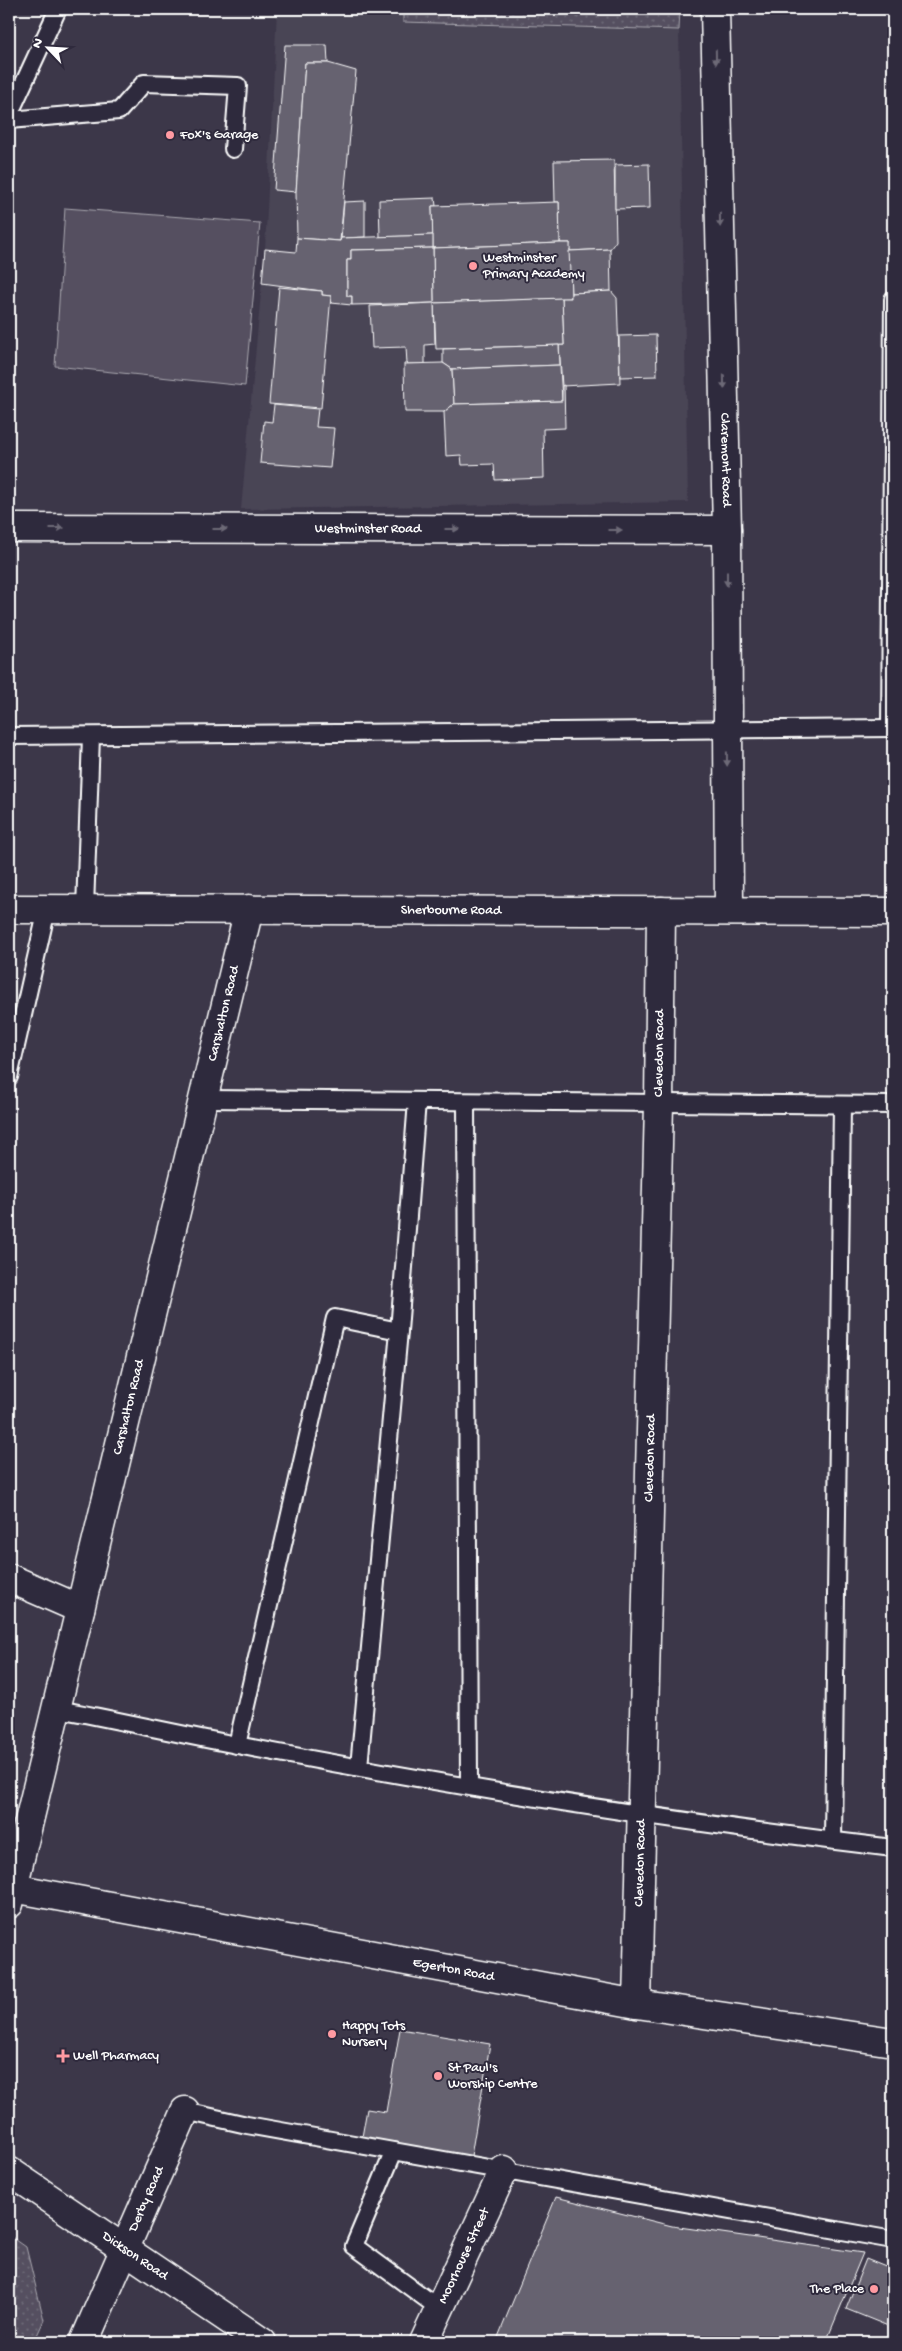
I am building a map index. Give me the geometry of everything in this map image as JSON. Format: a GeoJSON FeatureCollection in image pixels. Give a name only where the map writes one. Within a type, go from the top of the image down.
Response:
{"type":"FeatureCollection","features":[{"type":"Feature","properties":{"kind":"street","name":"Claremont Road"},"geometry":{"type":"LineString","coordinates":[[715,9],[727,530],[729,911]]}},
{"type":"Feature","properties":{"kind":"street","name":"Westminster Road"},"geometry":{"type":"LineString","coordinates":[[9,528],[727,530]]}},
{"type":"Feature","properties":{"kind":"street","name":"Sherbourne Road"},"geometry":{"type":"LineString","coordinates":[[9,909],[893,912]]}},
{"type":"Feature","properties":{"kind":"street","name":"Carshalton Road"},"geometry":{"type":"LineString","coordinates":[[11,1896],[58,1709],[80,1609],[249,909]]}},
{"type":"Feature","properties":{"kind":"street","name":"Clevedon Road"},"geometry":{"type":"LineString","coordinates":[[637,2004],[659,1104],[661,911]]}},
{"type":"Feature","properties":{"kind":"street"},"geometry":{"type":"LineString","coordinates":[[9,1578],[80,1609]]}},
{"type":"Feature","properties":{"kind":"street","name":"Egerton Road"},"geometry":{"type":"LineString","coordinates":[[11,1896],[637,2004],[893,2042]]}},
{"type":"Feature","properties":{"kind":"street","name":"Derby Road"},"geometry":{"type":"LineString","coordinates":[[84,2342],[185,2112]]}},
{"type":"Feature","properties":{"kind":"street","name":"Moorhouse Street"},"geometry":{"type":"LineString","coordinates":[[424,2342],[504,2170]]}},
{"type":"Feature","properties":{"kind":"street","name":"Dickson Road"},"geometry":{"type":"LineString","coordinates":[[9,2171],[262,2342]]}},
{"type":"Feature","properties":{"kind":"lane"},"geometry":{"type":"LineString","coordinates":[[9,115],[58,9]]}},
{"type":"Feature","properties":{"kind":"lane"},"geometry":{"type":"LineString","coordinates":[[9,120],[119,111],[144,83],[238,86],[233,150]]}},
{"type":"Feature","properties":{"kind":"lane"},"geometry":{"type":"LineString","coordinates":[[9,736],[892,728],[893,299]]}},
{"type":"Feature","properties":{"kind":"lane"},"geometry":{"type":"LineString","coordinates":[[85,909],[90,736]]}},
{"type":"Feature","properties":{"kind":"lane"},"geometry":{"type":"LineString","coordinates":[[9,1078],[47,909]]}},
{"type":"Feature","properties":{"kind":"lane"},"geometry":{"type":"LineString","coordinates":[[204,1099],[893,1105]]}},
{"type":"Feature","properties":{"kind":"lane"},"geometry":{"type":"LineString","coordinates":[[359,1767],[400,1331],[417,1101]]}},
{"type":"Feature","properties":{"kind":"lane"},"geometry":{"type":"LineString","coordinates":[[466,1102],[469,1786]]}},
{"type":"Feature","properties":{"kind":"lane"},"geometry":{"type":"LineString","coordinates":[[833,1840],[842,1105]]}},
{"type":"Feature","properties":{"kind":"lane"},"geometry":{"type":"LineString","coordinates":[[237,1745],[335,1318],[400,1331]]}},
{"type":"Feature","properties":{"kind":"lane"},"geometry":{"type":"LineString","coordinates":[[58,1709],[237,1745],[469,1786],[643,1814],[893,1848]]}},
{"type":"Feature","properties":{"kind":"lane"},"geometry":{"type":"LineString","coordinates":[[185,2112],[893,2240]]}},
{"type":"Feature","properties":{"kind":"lane"},"geometry":{"type":"LineString","coordinates":[[394,2151],[354,2246],[440,2308]]}},
{"type":"Feature","properties":{"kind":"shaded area","name":"Westminster Primary Academy"},"geometry":{"type":"Polygon","coordinates":[[[277,9],[403,9],[403,22],[679,30],[688,502],[241,509],[265,249],[277,9]]]}},
{"type":"Feature","properties":{"kind":"shaded area"},"geometry":{"type":"Polygon","coordinates":[[[403,9],[680,9],[679,30],[403,22],[403,9]]]}},
{"type":"Feature","properties":{"kind":"shaded area"},"geometry":{"type":"Polygon","coordinates":[[[65,208],[260,223],[245,386],[55,366],[65,208]]]}},
{"type":"Feature","properties":{"kind":"shaded area"},"geometry":{"type":"Polygon","coordinates":[[[9,2235],[26,2247],[44,2320],[34,2342],[9,2342],[9,2235]]]}},
{"type":"Feature","properties":{"kind":"building"},"geometry":{"type":"Polygon","coordinates":[[[285,45],[327,45],[328,63],[305,63],[296,192],[274,190],[285,45]]]}},
{"type":"Feature","properties":{"kind":"building"},"geometry":{"type":"Polygon","coordinates":[[[305,63],[328,63],[356,71],[340,241],[297,238],[296,192],[305,63]]]}},
{"type":"Feature","properties":{"kind":"building"},"geometry":{"type":"Polygon","coordinates":[[[614,160],[616,241],[610,249],[569,251],[570,243],[560,243],[559,202],[555,202],[554,161],[614,160]]]}},
{"type":"Feature","properties":{"kind":"building"},"geometry":{"type":"Polygon","coordinates":[[[649,164],[650,208],[615,209],[615,165],[649,164]]]}},
{"type":"Feature","properties":{"kind":"building"},"geometry":{"type":"Polygon","coordinates":[[[435,198],[436,206],[432,206],[433,235],[380,237],[379,200],[435,198]]]}},
{"type":"Feature","properties":{"kind":"building"},"geometry":{"type":"Polygon","coordinates":[[[365,201],[365,237],[341,238],[344,202],[365,201]]]}},
{"type":"Feature","properties":{"kind":"building"},"geometry":{"type":"Polygon","coordinates":[[[559,202],[560,243],[433,248],[432,206],[559,202]]]}},
{"type":"Feature","properties":{"kind":"building"},"geometry":{"type":"Polygon","coordinates":[[[433,235],[433,248],[351,250],[351,260],[347,260],[347,296],[352,296],[352,305],[331,303],[331,296],[322,295],[322,291],[262,283],[265,249],[296,252],[297,238],[340,241],[341,238],[433,235]]]}},
{"type":"Feature","properties":{"kind":"building"},"geometry":{"type":"Polygon","coordinates":[[[570,243],[571,298],[434,303],[433,248],[570,243]]]}},
{"type":"Feature","properties":{"kind":"building"},"geometry":{"type":"Polygon","coordinates":[[[433,248],[434,303],[352,305],[352,296],[347,296],[347,260],[351,260],[351,250],[433,248]]]}},
{"type":"Feature","properties":{"kind":"building"},"geometry":{"type":"Polygon","coordinates":[[[610,249],[611,291],[571,293],[569,251],[610,249]]]}},
{"type":"Feature","properties":{"kind":"building"},"geometry":{"type":"Polygon","coordinates":[[[279,287],[322,291],[322,295],[331,296],[321,408],[269,404],[279,287]]]}},
{"type":"Feature","properties":{"kind":"building"},"geometry":{"type":"Polygon","coordinates":[[[611,291],[617,298],[620,383],[562,386],[559,345],[564,345],[562,298],[571,298],[571,293],[611,291]]]}},
{"type":"Feature","properties":{"kind":"building"},"geometry":{"type":"Polygon","coordinates":[[[562,298],[564,345],[436,349],[434,303],[562,298]]]}},
{"type":"Feature","properties":{"kind":"building"},"geometry":{"type":"Polygon","coordinates":[[[434,303],[435,344],[425,345],[425,364],[407,364],[406,347],[372,348],[370,306],[434,303]]]}},
{"type":"Feature","properties":{"kind":"building"},"geometry":{"type":"Polygon","coordinates":[[[656,335],[657,376],[620,377],[619,336],[656,335]]]}},
{"type":"Feature","properties":{"kind":"building"},"geometry":{"type":"Polygon","coordinates":[[[559,345],[560,365],[452,369],[443,363],[443,349],[559,345]]]}},
{"type":"Feature","properties":{"kind":"building"},"geometry":{"type":"Polygon","coordinates":[[[443,363],[452,369],[454,404],[444,412],[405,412],[404,364],[443,363]]]}},
{"type":"Feature","properties":{"kind":"building"},"geometry":{"type":"Polygon","coordinates":[[[560,365],[562,401],[454,404],[452,369],[560,365]]]}},
{"type":"Feature","properties":{"kind":"building"},"geometry":{"type":"Polygon","coordinates":[[[564,385],[565,428],[543,429],[544,478],[495,480],[494,464],[462,465],[461,455],[446,456],[444,412],[454,404],[562,401],[562,386],[564,385]]]}},
{"type":"Feature","properties":{"kind":"building"},"geometry":{"type":"Polygon","coordinates":[[[274,405],[318,409],[316,427],[334,428],[330,468],[260,463],[264,421],[272,422],[274,405]]]}},
{"type":"Feature","properties":{"kind":"building","name":"St Paul's Worship Centre"},"geometry":{"type":"Polygon","coordinates":[[[400,2029],[490,2044],[471,2156],[362,2137],[367,2109],[386,2112],[400,2029]]]}},
{"type":"Feature","properties":{"kind":"building"},"geometry":{"type":"Polygon","coordinates":[[[556,2197],[672,2226],[863,2253],[826,2342],[634,2342],[626,2339],[624,2342],[496,2342],[556,2197]]]}},
{"type":"Feature","properties":{"kind":"building","name":"The Place"},"geometry":{"type":"Polygon","coordinates":[[[866,2259],[893,2270],[893,2328],[846,2309],[866,2259]]]}},
{"type":"Feature","properties":{"kind":"place","name":"Fox's Garage"},"geometry":{"type":"Point","coordinates":[170,135]}},
{"type":"Feature","properties":{"kind":"place","name":"Westminster Primary Academy"},"geometry":{"type":"Point","coordinates":[473,266]}},
{"type":"Feature","properties":{"kind":"place","name":"Happy Tots Nursery"},"geometry":{"type":"Point","coordinates":[332,2034]}},
{"type":"Feature","properties":{"kind":"place","name":"Well Pharmacy"},"geometry":{"type":"Point","coordinates":[63,2056]}},
{"type":"Feature","properties":{"kind":"place","name":"St Paul's Worship Centre"},"geometry":{"type":"Point","coordinates":[438,2076]}},
{"type":"Feature","properties":{"kind":"place","name":"The Place"},"geometry":{"type":"Point","coordinates":[874,2289]}}]}
